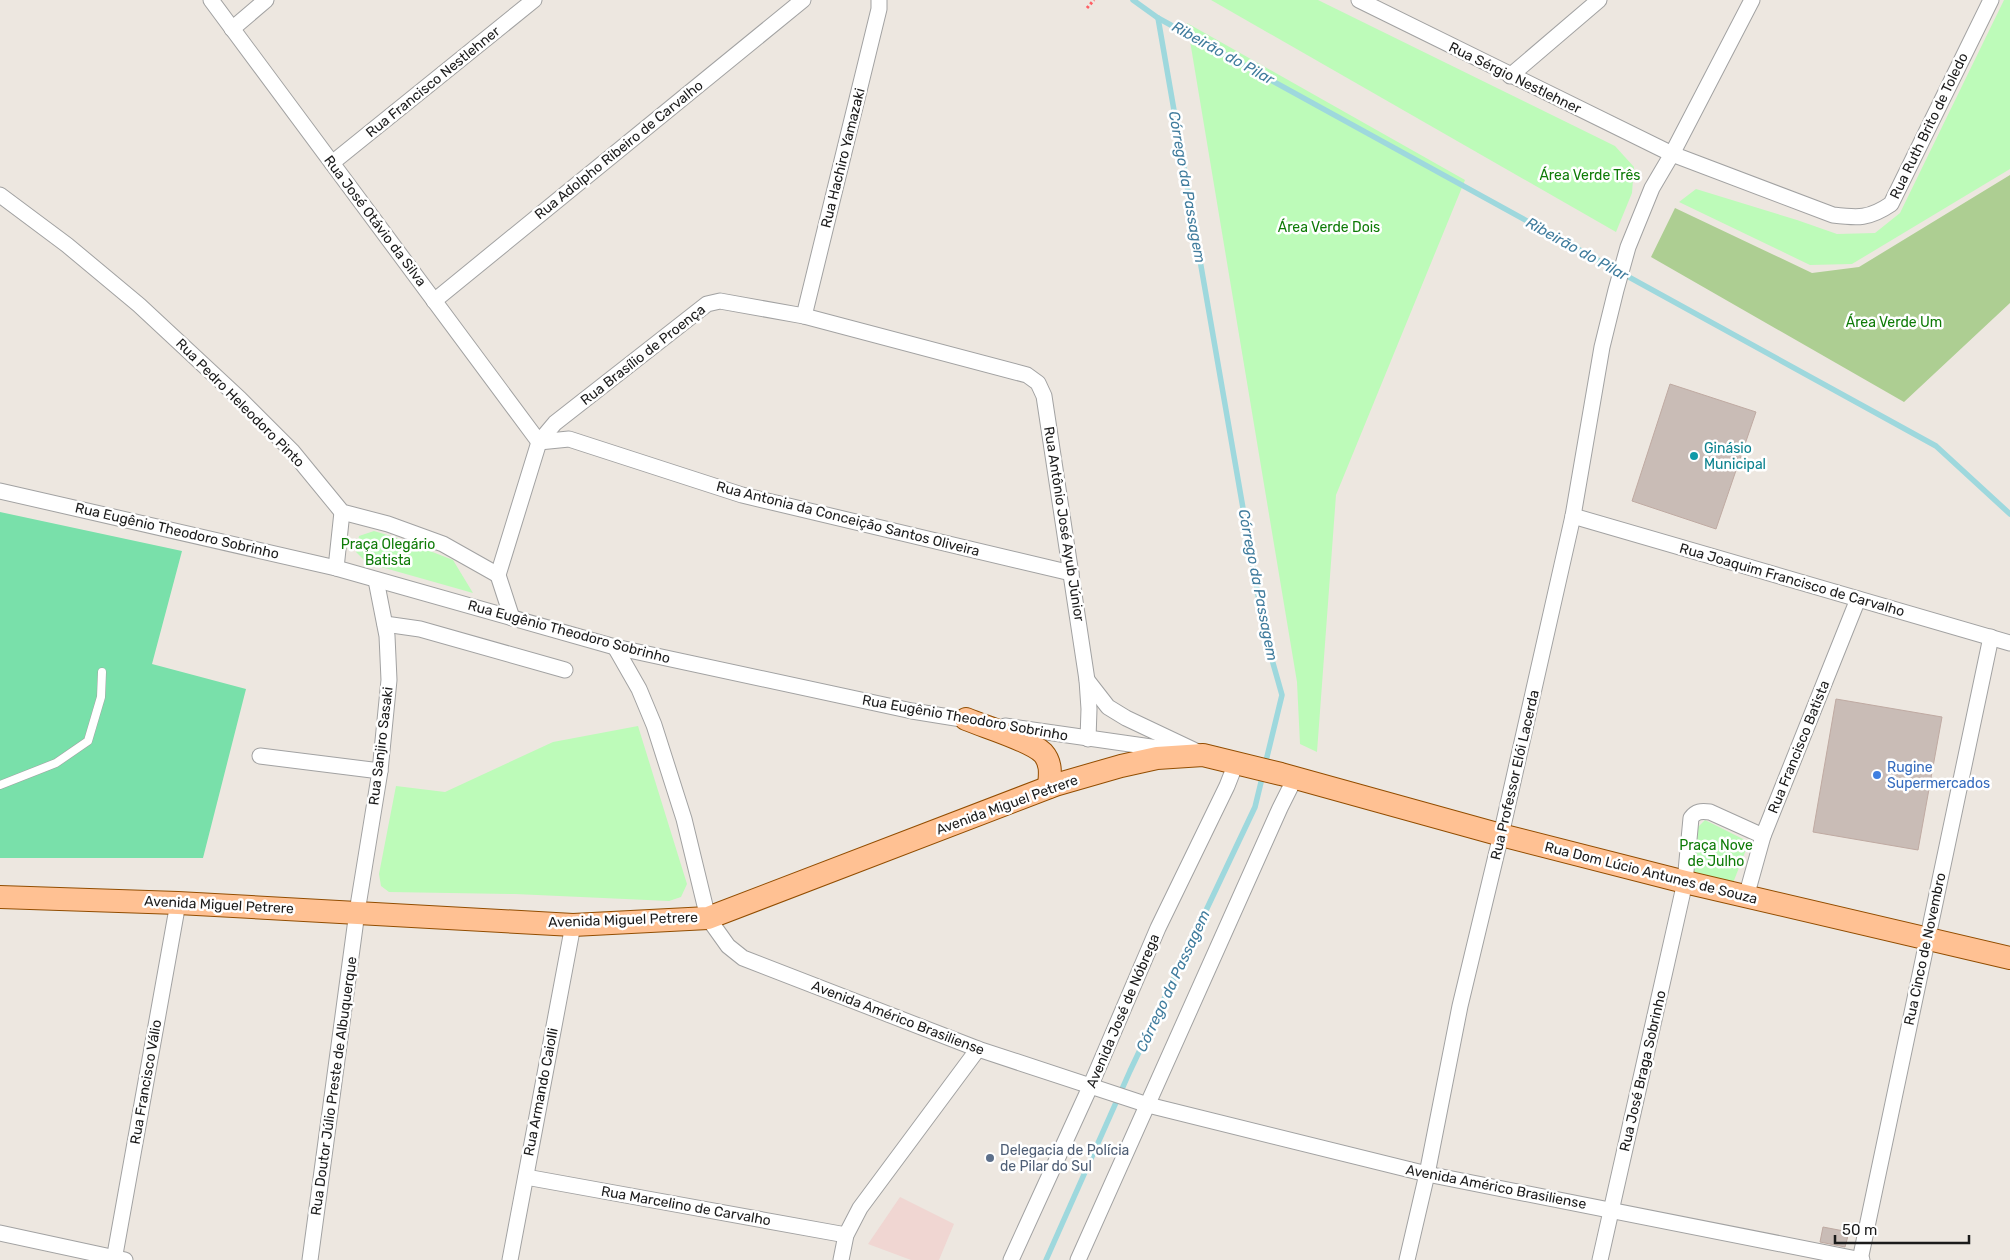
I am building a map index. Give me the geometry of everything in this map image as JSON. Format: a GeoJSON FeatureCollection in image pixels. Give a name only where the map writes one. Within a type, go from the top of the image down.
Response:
{"type":"FeatureCollection","features":[{"type":"Feature","properties":{"kind":"main road"},"geometry":{"type":"LineString","coordinates":[[966,719],[1030,744],[1043,753],[1049,763],[1051,772],[1049,787]]}},
{"type":"Feature","properties":{"kind":"main road","name":"Avenida Miguel Petrere"},"geometry":{"type":"LineString","coordinates":[[0,900],[178,903],[573,925],[708,918],[1049,787],[1121,766],[1157,758],[1203,755],[1288,776]]}},
{"type":"Feature","properties":{"kind":"main road","name":"Rua Dom Lúcio Antunes de Souza"},"geometry":{"type":"LineString","coordinates":[[1288,776],[1501,835],[1685,882],[2010,958]]}},
{"type":"Feature","properties":{"kind":"street","name":"Rua José Otávio da Silva"},"geometry":{"type":"LineString","coordinates":[[211,0],[539,442]]}},
{"type":"Feature","properties":{"kind":"street"},"geometry":{"type":"LineString","coordinates":[[232,28],[266,0]]}},
{"type":"Feature","properties":{"kind":"street","name":"Rua Francisco Nestlehner"},"geometry":{"type":"LineString","coordinates":[[332,163],[534,0]]}},
{"type":"Feature","properties":{"kind":"street","name":"Rua Adolpho Ribeiro de Carvalho"},"geometry":{"type":"LineString","coordinates":[[434,300],[803,0]]}},
{"type":"Feature","properties":{"kind":"street","name":"Rua Hachiro Yamazaki"},"geometry":{"type":"LineString","coordinates":[[804,316],[847,144],[880,0]]}},
{"type":"Feature","properties":{"kind":"street","name":"Rua Sérgio Nestlehner"},"geometry":{"type":"LineString","coordinates":[[1359,0],[1510,76],[1672,154]]}},
{"type":"Feature","properties":{"kind":"street"},"geometry":{"type":"LineString","coordinates":[[1510,76],[1599,0]]}},
{"type":"Feature","properties":{"kind":"street"},"geometry":{"type":"LineString","coordinates":[[1672,154],[1752,0]]}},
{"type":"Feature","properties":{"kind":"street","name":"Rua Ruth Brito de Toledo"},"geometry":{"type":"LineString","coordinates":[[1672,154],[1832,215],[1858,218],[1876,214],[1891,204],[1990,0]]}},
{"type":"Feature","properties":{"kind":"street","name":"Rua Professor Elói Lacerda"},"geometry":{"type":"LineString","coordinates":[[1407,1260],[1427,1174],[1460,1006],[1501,835],[1573,516],[1602,347],[1628,247],[1652,188],[1672,154]]}},
{"type":"Feature","properties":{"kind":"street","name":"Rua Pedro Heleodoro Pinto"},"geometry":{"type":"LineString","coordinates":[[0,195],[68,245],[146,312],[240,399],[292,451],[342,512]]}},
{"type":"Feature","properties":{"kind":"street","name":"Rua Brasílio de Proença"},"geometry":{"type":"LineString","coordinates":[[498,575],[539,442],[555,424],[707,304],[720,300],[804,316],[1027,375]]}},
{"type":"Feature","properties":{"kind":"street","name":"Rua Antônio José Ayub Júnior"},"geometry":{"type":"LineString","coordinates":[[1027,375],[1038,383],[1044,396],[1087,680],[1089,709],[1088,739]]}},
{"type":"Feature","properties":{"kind":"street","name":"Rua Antonia da Conceição Santos Oliveira"},"geometry":{"type":"LineString","coordinates":[[539,442],[569,439],[742,495],[1071,573]]}},
{"type":"Feature","properties":{"kind":"street","name":"Rua Eugênio Theodoro Sobrinho"},"geometry":{"type":"LineString","coordinates":[[0,491],[336,568],[615,647],[912,711],[1203,755]]}},
{"type":"Feature","properties":{"kind":"street"},"geometry":{"type":"LineString","coordinates":[[336,568],[342,512],[388,524],[443,544],[498,575],[512,618]]}},
{"type":"Feature","properties":{"kind":"street","name":"Rua Joaquim Francisco de Carvalho"},"geometry":{"type":"LineString","coordinates":[[1573,516],[2010,643]]}},
{"type":"Feature","properties":{"kind":"street","name":"Rua Sanjiro Sasaki"},"geometry":{"type":"LineString","coordinates":[[358,912],[380,771],[389,680],[385,624],[376,580]]}},
{"type":"Feature","properties":{"kind":"street","name":"Rua Francisco Batista"},"geometry":{"type":"LineString","coordinates":[[1746,897],[1764,836],[1858,599]]}},
{"type":"Feature","properties":{"kind":"street"},"geometry":{"type":"LineString","coordinates":[[385,624],[420,629],[565,670]]}},
{"type":"Feature","properties":{"kind":"street","name":"Rua Cinco de Novembro"},"geometry":{"type":"LineString","coordinates":[[1861,1260],[1991,637]]}},
{"type":"Feature","properties":{"kind":"street"},"geometry":{"type":"LineString","coordinates":[[615,647],[639,689],[654,725],[684,819],[708,918]]}},
{"type":"Feature","properties":{"kind":"street","name":"Rua Antônio José Ayub Júnior"},"geometry":{"type":"LineString","coordinates":[[1087,680],[1108,707],[1126,718],[1203,755]]}},
{"type":"Feature","properties":{"kind":"street"},"geometry":{"type":"LineString","coordinates":[[260,756],[380,771]]}},
{"type":"Feature","properties":{"kind":"street","name":"Avenida José de Nóbrega"},"geometry":{"type":"LineString","coordinates":[[1012,1260],[1097,1089],[1158,928],[1226,786],[1241,764]]}},
{"type":"Feature","properties":{"kind":"street"},"geometry":{"type":"LineString","coordinates":[[1078,1260],[1141,1103],[1280,808],[1288,776]]}},
{"type":"Feature","properties":{"kind":"street"},"geometry":{"type":"LineString","coordinates":[[1685,882],[1691,818],[1695,813],[1702,811],[1710,812],[1764,836]]}},
{"type":"Feature","properties":{"kind":"street","name":"Rua José Braga Sobrinho"},"geometry":{"type":"LineString","coordinates":[[1600,1260],[1685,882]]}},
{"type":"Feature","properties":{"kind":"street","name":"Rua Francisco Válio"},"geometry":{"type":"LineString","coordinates":[[118,1259],[178,903]]}},
{"type":"Feature","properties":{"kind":"street","name":"Rua Doutor Júlio Preste de Albuquerque"},"geometry":{"type":"LineString","coordinates":[[310,1260],[358,912]]}},
{"type":"Feature","properties":{"kind":"street","name":"Avenida Américo Brasiliense"},"geometry":{"type":"LineString","coordinates":[[708,918],[728,946],[743,958],[978,1049],[1141,1103],[1427,1174],[1861,1260]]}},
{"type":"Feature","properties":{"kind":"street","name":"Rua Armando Caiolli"},"geometry":{"type":"LineString","coordinates":[[510,1260],[573,925]]}},
{"type":"Feature","properties":{"kind":"street"},"geometry":{"type":"LineString","coordinates":[[840,1260],[846,1235],[860,1208],[978,1049]]}},
{"type":"Feature","properties":{"kind":"street","name":"Rua Marcelino de Carvalho"},"geometry":{"type":"LineString","coordinates":[[526,1177],[846,1235]]}},
{"type":"Feature","properties":{"kind":"street"},"geometry":{"type":"LineString","coordinates":[[0,1233],[118,1259]]}},
{"type":"Feature","properties":{"kind":"lane"},"geometry":{"type":"LineString","coordinates":[[0,786],[56,763],[88,741],[101,697],[102,672]]}},
{"type":"Feature","properties":{"kind":"path"},"geometry":{"type":"LineString","coordinates":[[1087,8],[1094,0]]}},
{"type":"Feature","properties":{"kind":"shaded area"},"geometry":{"type":"Polygon","coordinates":[[[900,1197],[954,1224],[939,1260],[911,1260],[868,1244],[900,1197]]]}},
{"type":"Feature","properties":{"kind":"green space","name":"Área Verde Três"},"geometry":{"type":"Polygon","coordinates":[[[1211,0],[1318,0],[1615,146],[1634,167],[1632,193],[1616,232],[1211,0]]]}},
{"type":"Feature","properties":{"kind":"green space"},"geometry":{"type":"Polygon","coordinates":[[[2004,0],[2010,0],[2010,169],[1852,264],[1810,265],[1679,202],[1696,189],[1837,234],[1875,233],[1900,213],[2004,0]]]}},
{"type":"Feature","properties":{"kind":"green space","name":"Área Verde Dois"},"geometry":{"type":"Polygon","coordinates":[[[1187,23],[1465,180],[1336,495],[1317,752],[1300,744],[1297,682],[1187,23]]]}},
{"type":"Feature","properties":{"kind":"green space","name":"Área Verde Um"},"geometry":{"type":"Polygon","coordinates":[[[2010,175],[2010,303],[1904,402],[1651,257],[1675,208],[1812,273],[1859,267],[2010,175]]]}},
{"type":"Feature","properties":{"kind":"green space"},"geometry":{"type":"Polygon","coordinates":[[[0,512],[182,551],[152,664],[246,689],[203,858],[0,858],[0,512]]]}},
{"type":"Feature","properties":{"kind":"green space","name":"Praça Olegário Batista"},"geometry":{"type":"Polygon","coordinates":[[[374,531],[453,560],[473,593],[367,563],[356,552],[359,536],[374,531]]]}},
{"type":"Feature","properties":{"kind":"green space"},"geometry":{"type":"Polygon","coordinates":[[[638,726],[687,884],[681,897],[669,901],[515,894],[389,892],[381,886],[379,874],[396,786],[445,792],[553,742],[638,726]]]}},
{"type":"Feature","properties":{"kind":"green space","name":"Praça Nove de Julho"},"geometry":{"type":"Polygon","coordinates":[[[1705,820],[1749,842],[1733,883],[1687,872],[1697,828],[1705,820]]]}},
{"type":"Feature","properties":{"kind":"building","name":"Ginásio Municipal"},"geometry":{"type":"Polygon","coordinates":[[[1670,384],[1756,412],[1716,529],[1632,501],[1670,384]]]}},
{"type":"Feature","properties":{"kind":"building","name":"Rugine Supermercados"},"geometry":{"type":"Polygon","coordinates":[[[1836,699],[1942,717],[1918,850],[1813,832],[1836,699]]]}},
{"type":"Feature","properties":{"kind":"building"},"geometry":{"type":"Polygon","coordinates":[[[1823,1227],[1849,1232],[1845,1247],[1820,1242],[1823,1227]]]}},
{"type":"Feature","properties":{"kind":"waterway","name":"Ribeirão do Pilar"},"geometry":{"type":"LineString","coordinates":[[1133,0],[1158,18],[1936,446],[2010,514]]}},
{"type":"Feature","properties":{"kind":"waterway","name":"Córrego da Passagem"},"geometry":{"type":"LineString","coordinates":[[1158,18],[1265,635],[1282,695],[1265,765]]}},
{"type":"Feature","properties":{"kind":"waterway","name":"Córrego da Passagem"},"geometry":{"type":"LineString","coordinates":[[1046,1260],[1130,1071],[1255,807],[1263,774]]}},
{"type":"Feature","properties":{"kind":"place","name":"Ginásio Municipal"},"geometry":{"type":"Point","coordinates":[1694,456]}},
{"type":"Feature","properties":{"kind":"place","name":"Rugine Supermercados"},"geometry":{"type":"Point","coordinates":[1877,775]}},
{"type":"Feature","properties":{"kind":"place","name":"Delegacia de Polícia de Pilar do Sul"},"geometry":{"type":"Point","coordinates":[990,1158]}}]}
